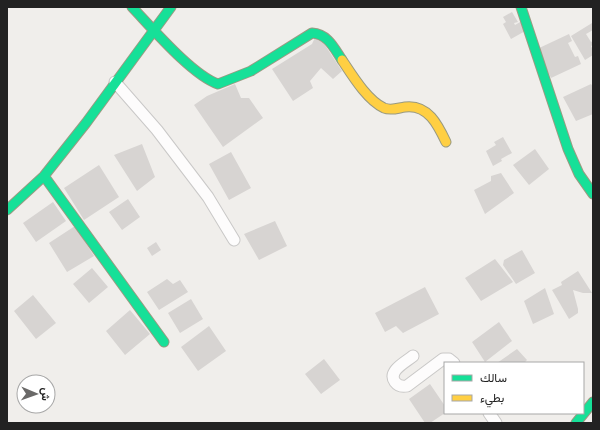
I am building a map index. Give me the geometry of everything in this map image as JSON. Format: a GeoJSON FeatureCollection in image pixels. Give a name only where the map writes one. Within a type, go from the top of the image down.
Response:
{"type":"FeatureCollection","features":[{"type":"Feature","properties":{"kind":"street"},"geometry":{"type":"LineString","coordinates":[[132,7],[153,30],[206,80],[218,84],[239,77],[312,33],[324,35],[330,41],[362,87],[376,103],[385,108],[394,110],[412,107],[428,113],[436,121],[446,142]]}},
{"type":"Feature","properties":{"kind":"street"},"geometry":{"type":"LineString","coordinates":[[7,210],[44,176],[86,123],[171,7]]}},
{"type":"Feature","properties":{"kind":"street"},"geometry":{"type":"LineString","coordinates":[[521,7],[572,159],[583,181],[593,194]]}},
{"type":"Feature","properties":{"kind":"street"},"geometry":{"type":"LineString","coordinates":[[115,82],[156,130],[208,197],[234,240]]}},
{"type":"Feature","properties":{"kind":"street"},"geometry":{"type":"LineString","coordinates":[[44,176],[164,342]]}},
{"type":"Feature","properties":{"kind":"street"},"geometry":{"type":"LineString","coordinates":[[413,356],[395,370],[393,378],[398,385],[407,386],[440,360],[446,358],[452,362]]}},
{"type":"Feature","properties":{"kind":"street"},"geometry":{"type":"LineString","coordinates":[[584,413],[593,402]]}},
{"type":"Feature","properties":{"kind":"street"},"geometry":{"type":"LineString","coordinates":[[490,414],[496,423]]}},
{"type":"Feature","properties":{"kind":"street"},"geometry":{"type":"LineString","coordinates":[[576,423],[583,414]]}},
{"type":"Feature","properties":{"kind":"building"},"geometry":{"type":"Polygon","coordinates":[[[512,12],[518,22],[514,23],[515,25],[522,21],[527,30],[511,39],[503,24],[506,22],[503,17],[512,12]]]}},
{"type":"Feature","properties":{"kind":"building"},"geometry":{"type":"Polygon","coordinates":[[[592,23],[593,30],[586,34],[591,42],[593,41],[593,45],[591,46],[593,55],[585,60],[571,36],[592,23]]]}},
{"type":"Feature","properties":{"kind":"building"},"geometry":{"type":"Polygon","coordinates":[[[317,33],[342,71],[333,79],[321,68],[310,81],[313,88],[293,101],[272,69],[312,44],[317,33]]]}},
{"type":"Feature","properties":{"kind":"building"},"geometry":{"type":"Polygon","coordinates":[[[569,34],[572,41],[568,43],[575,57],[578,56],[581,64],[551,78],[537,49],[569,34]]]}},
{"type":"Feature","properties":{"kind":"building"},"geometry":{"type":"Polygon","coordinates":[[[235,84],[241,98],[249,98],[263,118],[223,147],[194,105],[207,96],[235,84]]]}},
{"type":"Feature","properties":{"kind":"building"},"geometry":{"type":"Polygon","coordinates":[[[591,84],[593,87],[593,114],[576,121],[563,97],[591,84]]]}},
{"type":"Feature","properties":{"kind":"building"},"geometry":{"type":"Polygon","coordinates":[[[503,137],[512,153],[501,159],[502,161],[493,166],[486,151],[496,145],[494,142],[503,137]]]}},
{"type":"Feature","properties":{"kind":"building"},"geometry":{"type":"Polygon","coordinates":[[[142,144],[155,177],[137,191],[114,155],[142,144]]]}},
{"type":"Feature","properties":{"kind":"building"},"geometry":{"type":"Polygon","coordinates":[[[535,149],[549,169],[529,185],[513,165],[535,149]]]}},
{"type":"Feature","properties":{"kind":"building"},"geometry":{"type":"Polygon","coordinates":[[[231,152],[251,188],[229,200],[209,164],[231,152]]]}},
{"type":"Feature","properties":{"kind":"building"},"geometry":{"type":"Polygon","coordinates":[[[99,165],[119,197],[84,220],[64,188],[99,165]]]}},
{"type":"Feature","properties":{"kind":"building"},"geometry":{"type":"Polygon","coordinates":[[[501,173],[514,193],[485,214],[474,190],[491,181],[491,176],[501,173]]]}},
{"type":"Feature","properties":{"kind":"building"},"geometry":{"type":"Polygon","coordinates":[[[128,199],[140,217],[122,230],[109,212],[128,199]]]}},
{"type":"Feature","properties":{"kind":"building"},"geometry":{"type":"Polygon","coordinates":[[[53,202],[66,221],[36,242],[23,223],[53,202]]]}},
{"type":"Feature","properties":{"kind":"building"},"geometry":{"type":"Polygon","coordinates":[[[275,221],[287,246],[259,260],[244,234],[275,221]]]}},
{"type":"Feature","properties":{"kind":"building"},"geometry":{"type":"Polygon","coordinates":[[[75,226],[94,256],[67,272],[49,243],[75,226]]]}},
{"type":"Feature","properties":{"kind":"building"},"geometry":{"type":"Polygon","coordinates":[[[156,242],[161,250],[152,256],[147,248],[156,242]]]}},
{"type":"Feature","properties":{"kind":"building"},"geometry":{"type":"Polygon","coordinates":[[[522,250],[535,273],[516,284],[503,265],[504,260],[522,250]]]}},
{"type":"Feature","properties":{"kind":"building"},"geometry":{"type":"Polygon","coordinates":[[[495,259],[513,282],[481,301],[465,278],[495,259]]]}},
{"type":"Feature","properties":{"kind":"building"},"geometry":{"type":"Polygon","coordinates":[[[92,268],[108,287],[89,303],[73,284],[92,268]]]}},
{"type":"Feature","properties":{"kind":"building"},"geometry":{"type":"Polygon","coordinates":[[[578,271],[592,293],[583,293],[573,290],[578,313],[569,319],[552,290],[562,285],[561,282],[578,271]]]}},
{"type":"Feature","properties":{"kind":"building"},"geometry":{"type":"Polygon","coordinates":[[[167,279],[173,284],[180,280],[188,292],[159,310],[147,292],[167,279]]]}},
{"type":"Feature","properties":{"kind":"building"},"geometry":{"type":"Polygon","coordinates":[[[425,287],[439,314],[403,333],[396,326],[385,332],[375,313],[425,287]]]}},
{"type":"Feature","properties":{"kind":"building"},"geometry":{"type":"Polygon","coordinates":[[[545,288],[554,314],[533,324],[524,301],[545,288]]]}},
{"type":"Feature","properties":{"kind":"building"},"geometry":{"type":"Polygon","coordinates":[[[33,295],[56,323],[36,339],[14,311],[33,295]]]}},
{"type":"Feature","properties":{"kind":"building"},"geometry":{"type":"Polygon","coordinates":[[[191,299],[203,319],[180,333],[168,313],[191,299]]]}},
{"type":"Feature","properties":{"kind":"building"},"geometry":{"type":"Polygon","coordinates":[[[130,310],[150,334],[125,355],[106,331],[130,310]]]}},
{"type":"Feature","properties":{"kind":"building"},"geometry":{"type":"Polygon","coordinates":[[[499,322],[512,341],[485,362],[472,342],[499,322]]]}},
{"type":"Feature","properties":{"kind":"building"},"geometry":{"type":"Polygon","coordinates":[[[209,326],[226,351],[198,371],[181,347],[209,326]]]}},
{"type":"Feature","properties":{"kind":"building"},"geometry":{"type":"Polygon","coordinates":[[[517,349],[527,360],[525,362],[498,362],[517,349]]]}},
{"type":"Feature","properties":{"kind":"building"},"geometry":{"type":"Polygon","coordinates":[[[324,359],[340,380],[321,394],[305,374],[324,359]]]}},
{"type":"Feature","properties":{"kind":"building"},"geometry":{"type":"Polygon","coordinates":[[[430,384],[444,405],[444,414],[430,423],[425,423],[409,399],[430,384]]]}},
{"type":"Feature","properties":{"kind":"traffic: fast"},"geometry":{"type":"LineString","coordinates":[[132,7],[161,38],[196,71],[218,84],[251,71],[312,33],[318,34],[330,42],[342,60]]}},
{"type":"Feature","properties":{"kind":"traffic: fast"},"geometry":{"type":"LineString","coordinates":[[7,210],[44,176],[86,123],[171,7]]}},
{"type":"Feature","properties":{"kind":"traffic: fast"},"geometry":{"type":"LineString","coordinates":[[521,7],[568,149],[579,174],[593,194]]}},
{"type":"Feature","properties":{"kind":"traffic: fast"},"geometry":{"type":"LineString","coordinates":[[44,176],[164,342]]}},
{"type":"Feature","properties":{"kind":"traffic: fast"},"geometry":{"type":"LineString","coordinates":[[584,413],[593,402]]}},
{"type":"Feature","properties":{"kind":"traffic: fast"},"geometry":{"type":"LineString","coordinates":[[576,423],[583,414]]}},
{"type":"Feature","properties":{"kind":"traffic: slow"},"geometry":{"type":"LineString","coordinates":[[342,60],[360,87],[378,104],[389,109],[413,107],[426,112],[436,123],[446,142]]}}]}
